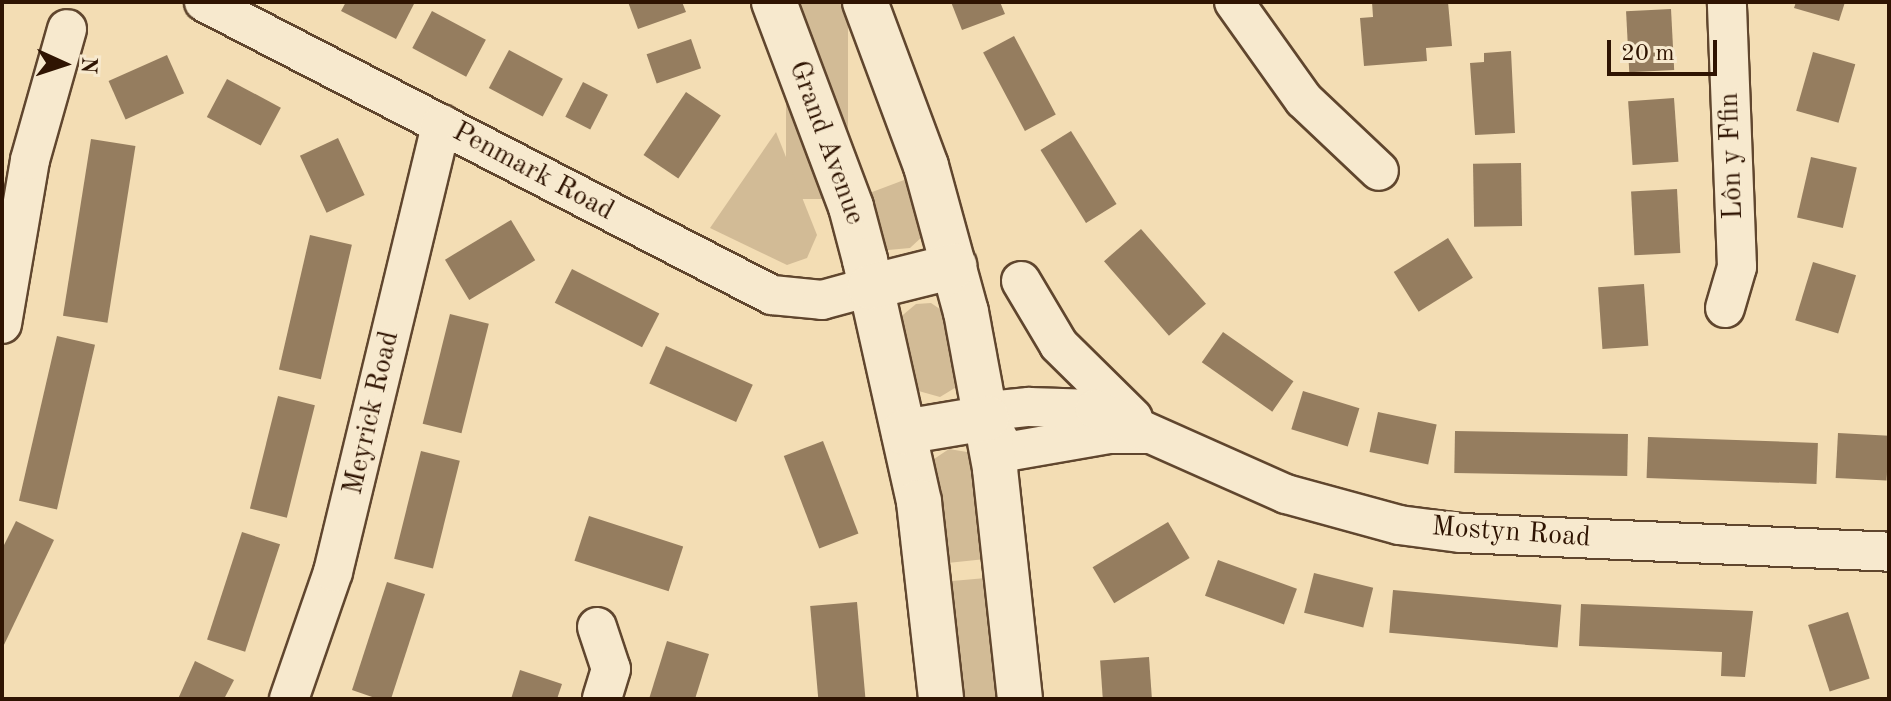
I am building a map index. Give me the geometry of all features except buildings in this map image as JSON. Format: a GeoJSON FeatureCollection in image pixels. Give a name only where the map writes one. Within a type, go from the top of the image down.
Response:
{"type":"FeatureCollection","features":[{"type":"Feature","properties":{"kind":"street","name":"Penmark Road"},"geometry":{"type":"LineString","coordinates":[[204,2],[772,295],[822,300],[870,287]]}},
{"type":"Feature","properties":{"kind":"street","name":"Grand Avenue"},"geometry":{"type":"LineString","coordinates":[[774,2],[851,207],[904,432],[925,544],[941,699]]}},
{"type":"Feature","properties":{"kind":"street"},"geometry":{"type":"LineString","coordinates":[[865,2],[926,166],[954,266],[987,418],[1020,699]]}},
{"type":"Feature","properties":{"kind":"street"},"geometry":{"type":"LineString","coordinates":[[1234,2],[1304,100],[1379,171]]}},
{"type":"Feature","properties":{"kind":"street","name":"Lôn y Ffin"},"geometry":{"type":"LineString","coordinates":[[1725,308],[1737,267],[1727,2]]}},
{"type":"Feature","properties":{"kind":"street"},"geometry":{"type":"LineString","coordinates":[[2,324],[30,160],[67,29]]}},
{"type":"Feature","properties":{"kind":"street","name":"Meyrick Road"},"geometry":{"type":"LineString","coordinates":[[289,699],[333,572],[441,124]]}},
{"type":"Feature","properties":{"kind":"street"},"geometry":{"type":"LineString","coordinates":[[870,287],[954,266]]}},
{"type":"Feature","properties":{"kind":"street","name":"Mostyn Road"},"geometry":{"type":"LineString","coordinates":[[1021,281],[1059,345],[1149,434]]}},
{"type":"Feature","properties":{"kind":"street","name":"Mostyn Road"},"geometry":{"type":"LineString","coordinates":[[987,418],[999,410],[1065,406],[1123,418],[1149,434],[1286,494],[1399,525],[1461,533],[1889,552]]}},
{"type":"Feature","properties":{"kind":"street"},"geometry":{"type":"LineString","coordinates":[[904,432],[987,418]]}},
{"type":"Feature","properties":{"kind":"street"},"geometry":{"type":"LineString","coordinates":[[597,627],[611,669],[602,699]]}},
{"type":"Feature","properties":{"kind":"shaded area"},"geometry":{"type":"Polygon","coordinates":[[[786,2],[848,2],[848,199],[786,199],[786,2]]]}},
{"type":"Feature","properties":{"kind":"shaded area"},"geometry":{"type":"Polygon","coordinates":[[[776,132],[817,235],[807,258],[787,265],[710,228],[776,132]]]}},
{"type":"Feature","properties":{"kind":"shaded area"},"geometry":{"type":"Polygon","coordinates":[[[912,177],[924,235],[910,248],[888,250],[875,244],[859,197],[912,177]]]}},
{"type":"Feature","properties":{"kind":"shaded area"},"geometry":{"type":"Polygon","coordinates":[[[931,303],[950,316],[958,386],[940,397],[915,390],[898,319],[916,304],[931,303]]]}},
{"type":"Feature","properties":{"kind":"shaded area"},"geometry":{"type":"Polygon","coordinates":[[[949,449],[973,453],[995,558],[938,564],[931,461],[949,449]]]}},
{"type":"Feature","properties":{"kind":"shaded area"},"geometry":{"type":"Polygon","coordinates":[[[997,577],[1008,699],[951,699],[941,582],[997,577]]]}}]}
